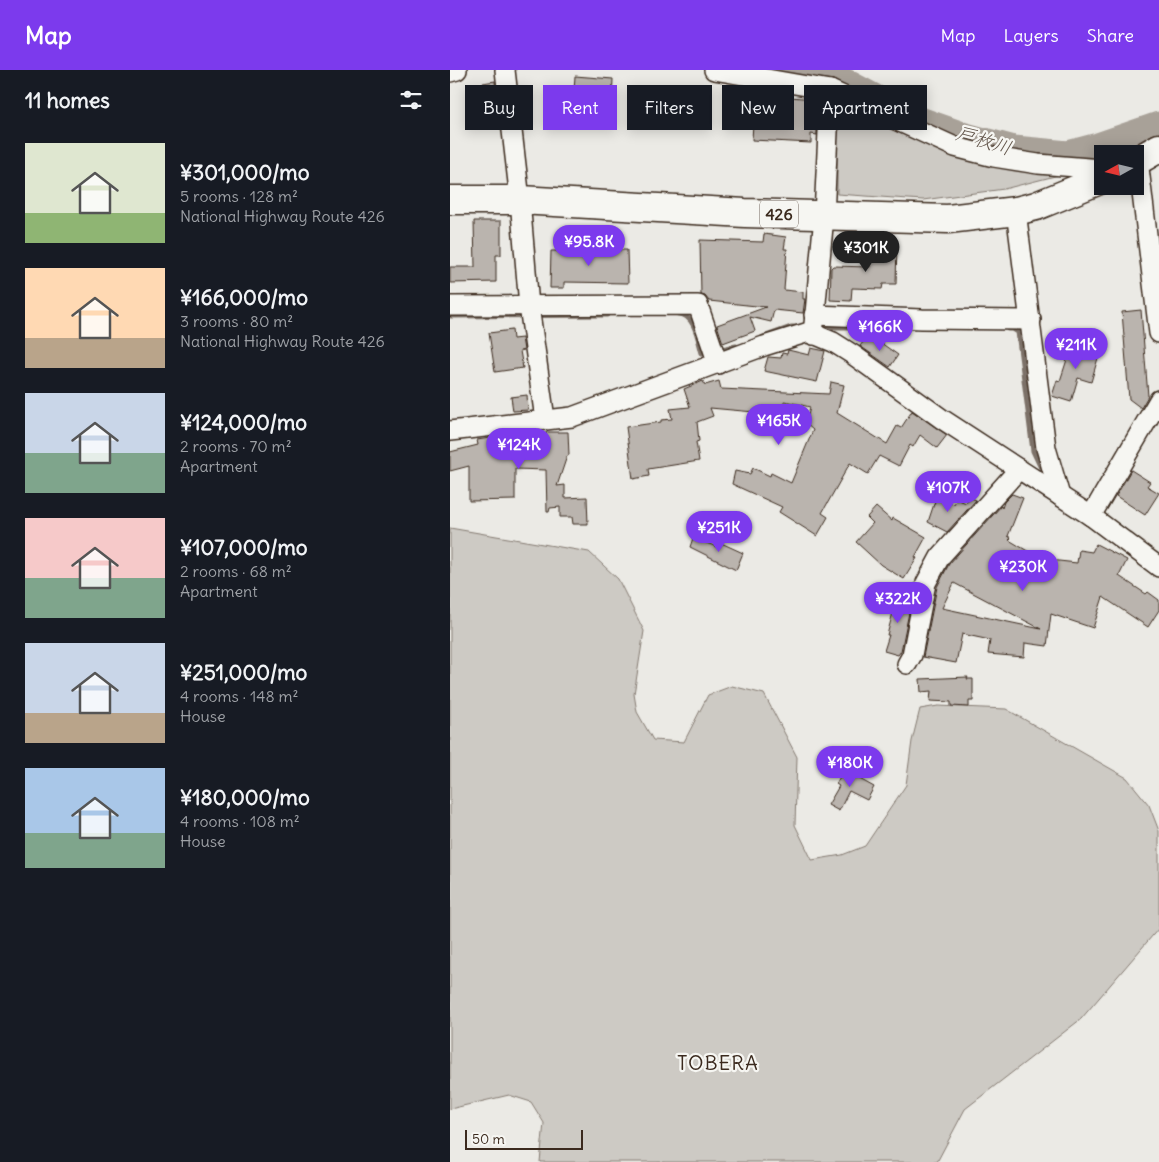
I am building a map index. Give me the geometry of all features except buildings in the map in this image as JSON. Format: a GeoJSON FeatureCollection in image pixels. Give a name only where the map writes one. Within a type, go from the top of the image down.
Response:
{"type":"FeatureCollection","features":[{"type":"Feature","properties":{"kind":"highway","name":"426"},"geometry":{"type":"LineString","coordinates":[[450,200],[520,200],[824,216],[948,219],[1016,211],[1036,206],[1094,182]]}},
{"type":"Feature","properties":{"kind":"street"},"geometry":{"type":"LineString","coordinates":[[450,72],[457,70]]}},
{"type":"Feature","properties":{"kind":"street"},"geometry":{"type":"LineString","coordinates":[[505,70],[530,306],[545,420]]}},
{"type":"Feature","properties":{"kind":"street"},"geometry":{"type":"LineString","coordinates":[[714,70],[804,86]]}},
{"type":"Feature","properties":{"kind":"street"},"geometry":{"type":"LineString","coordinates":[[813,334],[824,216],[828,130]]}},
{"type":"Feature","properties":{"kind":"street"},"geometry":{"type":"LineString","coordinates":[[918,130],[955,147],[994,157],[1038,164],[1094,168]]}},
{"type":"Feature","properties":{"kind":"street"},"geometry":{"type":"LineString","coordinates":[[1144,156],[1154,241],[1159,333]]}},
{"type":"Feature","properties":{"kind":"street"},"geometry":{"type":"LineString","coordinates":[[1016,211],[1046,448],[1060,496]]}},
{"type":"Feature","properties":{"kind":"street"},"geometry":{"type":"LineString","coordinates":[[450,306],[698,304],[718,364]]}},
{"type":"Feature","properties":{"kind":"street"},"geometry":{"type":"LineString","coordinates":[[814,315],[1031,320]]}},
{"type":"Feature","properties":{"kind":"street"},"geometry":{"type":"LineString","coordinates":[[450,431],[572,417],[773,343],[809,332],[833,342],[852,354],[942,419],[1091,516],[1159,567]]}},
{"type":"Feature","properties":{"kind":"street"},"geometry":{"type":"LineString","coordinates":[[1091,516],[1159,400]]}},
{"type":"Feature","properties":{"kind":"street"},"geometry":{"type":"LineString","coordinates":[[907,664],[912,655],[926,583],[936,563],[956,538],[1019,469]]}},
{"type":"Feature","properties":{"kind":"shaded area"},"geometry":{"type":"Polygon","coordinates":[[[837,130],[900,130],[964,158],[1006,169],[1063,174],[1004,189],[923,200],[837,194],[837,130]]]}},
{"type":"Feature","properties":{"kind":"shaded area"},"geometry":{"type":"Polygon","coordinates":[[[450,528],[589,552],[618,579],[644,631],[634,694],[637,712],[653,740],[684,742],[708,695],[732,686],[764,694],[797,757],[795,825],[812,860],[842,855],[865,846],[906,785],[912,741],[920,709],[938,706],[1006,709],[1127,778],[1149,805],[1159,831],[1159,928],[1081,1019],[965,1109],[937,1162],[540,1162],[544,1123],[531,1102],[509,1095],[450,1109],[450,528]]]}},
{"type":"Feature","properties":{"kind":"waterway","name":"戸枚川"},"geometry":{"type":"LineString","coordinates":[[785,70],[840,80],[911,118],[962,136],[1014,150],[1068,155],[1159,126]]}},
{"type":"Feature","properties":{"kind":"waterway"},"geometry":{"type":"LineString","coordinates":[[678,314],[684,315],[692,323],[702,353],[709,352]]}},
{"type":"Feature","properties":{"kind":"waterway"},"geometry":{"type":"LineString","coordinates":[[450,316],[607,315]]}},
{"type":"Feature","properties":{"kind":"waterway"},"geometry":{"type":"LineString","coordinates":[[763,337],[791,327],[800,327]]}},
{"type":"Feature","properties":{"kind":"waterway"},"geometry":{"type":"LineString","coordinates":[[818,327],[882,327]]}},
{"type":"Feature","properties":{"kind":"waterway"},"geometry":{"type":"LineString","coordinates":[[1008,329],[1018,332],[1033,451],[1041,468]]}},
{"type":"Feature","properties":{"kind":"waterway"},"geometry":{"type":"LineString","coordinates":[[717,350],[736,346]]}},
{"type":"Feature","properties":{"kind":"district","name":"TOBERA"},"geometry":{"type":"Point","coordinates":[718,1063]}}]}
